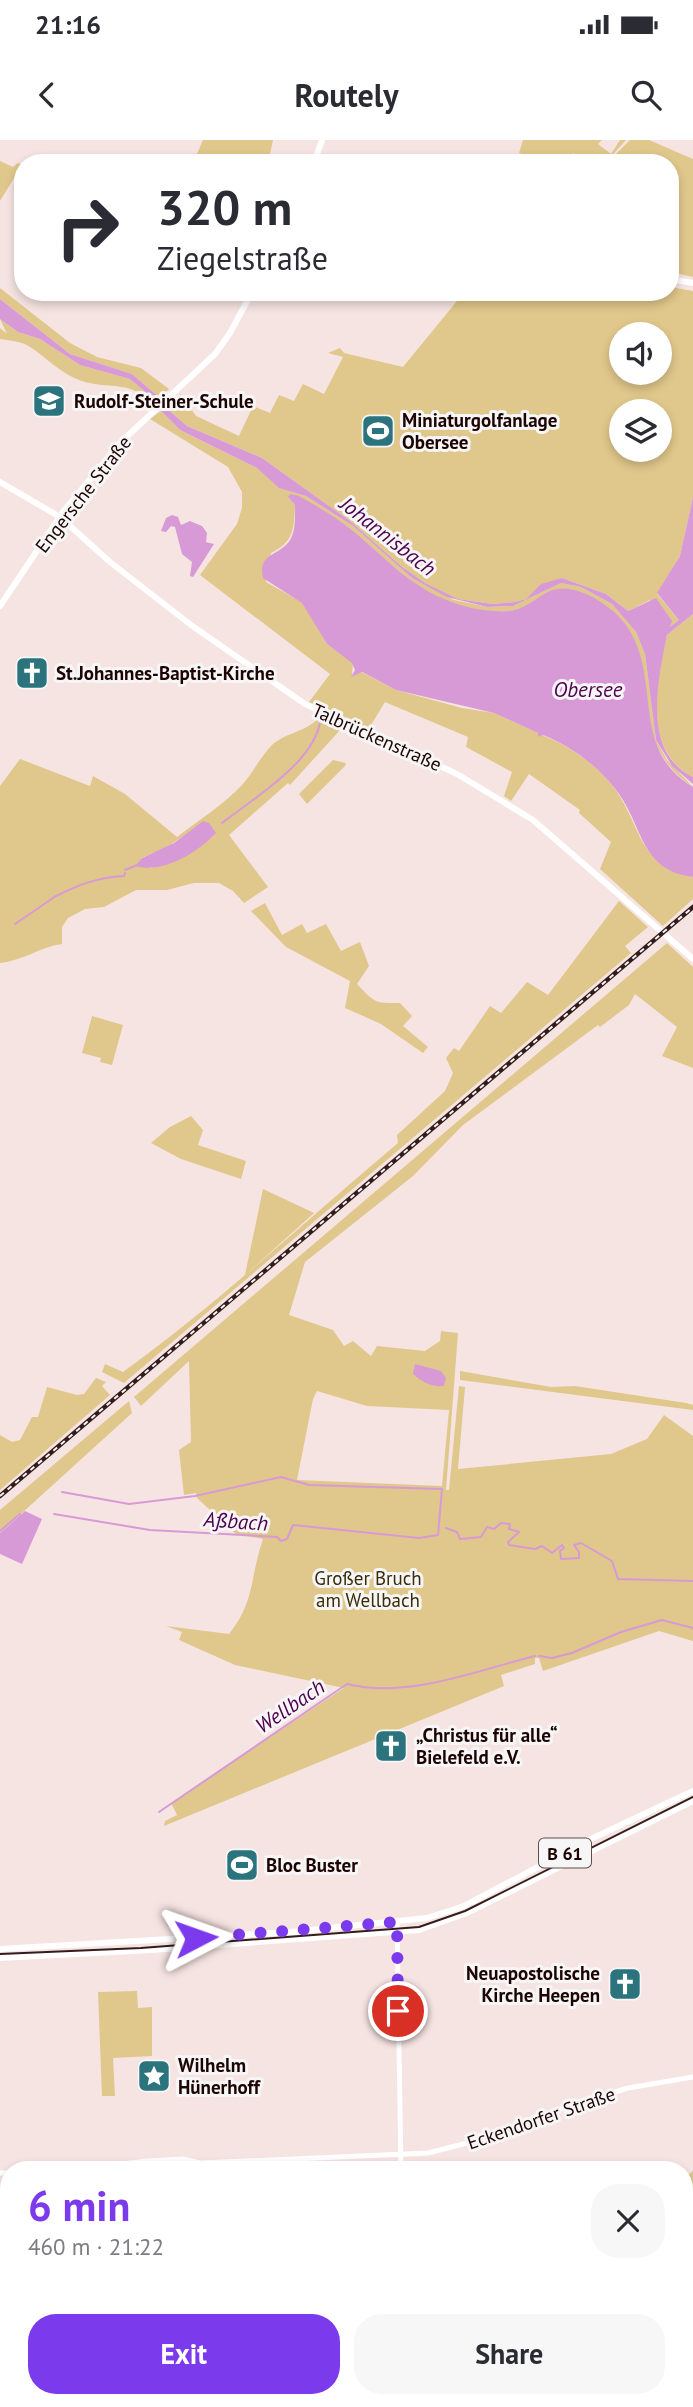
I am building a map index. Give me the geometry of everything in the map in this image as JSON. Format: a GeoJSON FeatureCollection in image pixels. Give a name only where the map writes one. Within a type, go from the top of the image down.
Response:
{"type":"FeatureCollection","features":[{"type":"Feature","properties":{"kind":"main road","name":"Engersche Straße"},"geometry":{"type":"LineString","coordinates":[[0,606],[60,517],[128,434],[215,354],[247,301]]}},
{"type":"Feature","properties":{"kind":"main road","name":"Talbrückenstraße"},"geometry":{"type":"LineString","coordinates":[[0,482],[60,517],[96,551],[200,632],[305,705],[457,774],[533,820],[612,885],[693,959]]}},
{"type":"Feature","properties":{"kind":"main road","name":"B 61"},"geometry":{"type":"LineString","coordinates":[[0,1949],[145,1941],[427,1918],[464,1906],[591,1839],[693,1791]]}},
{"type":"Feature","properties":{"kind":"main road","name":"B 61"},"geometry":{"type":"LineString","coordinates":[[0,1958],[398,1933],[427,1928],[467,1913],[693,1801]]}},
{"type":"Feature","properties":{"kind":"main road"},"geometry":{"type":"LineString","coordinates":[[591,1839],[592,1850]]}},
{"type":"Feature","properties":{"kind":"main road"},"geometry":{"type":"LineString","coordinates":[[145,1941],[150,1944],[152,1950]]}},
{"type":"Feature","properties":{"kind":"street"},"geometry":{"type":"LineString","coordinates":[[397,1922],[400,2161]]}},
{"type":"Feature","properties":{"kind":"street","name":"Eckendorfer Straße"},"geometry":{"type":"LineString","coordinates":[[215,2161],[428,2153],[475,2142],[598,2096],[641,2084],[693,2080]]}},
{"type":"Feature","properties":{"kind":"street","name":"Eckendorfer Straße"},"geometry":{"type":"LineString","coordinates":[[137,2161],[187,2161]]}},
{"type":"Feature","properties":{"kind":"green space"},"geometry":{"type":"Polygon","coordinates":[[[203,140],[273,140],[270,154],[197,154],[203,140]]]}},
{"type":"Feature","properties":{"kind":"green space"},"geometry":{"type":"Polygon","coordinates":[[[523,140],[602,140],[598,144],[611,154],[522,154],[519,153],[523,140]]]}},
{"type":"Feature","properties":{"kind":"green space"},"geometry":{"type":"Polygon","coordinates":[[[620,140],[626,140],[613,154],[611,154],[620,140]]]}},
{"type":"Feature","properties":{"kind":"green space"},"geometry":{"type":"Polygon","coordinates":[[[630,140],[649,140],[693,159],[693,277],[679,274],[679,154],[616,154],[630,140]]]}},
{"type":"Feature","properties":{"kind":"green space"},"geometry":{"type":"Polygon","coordinates":[[[0,161],[14,166],[14,178],[0,201],[0,161]]]}},
{"type":"Feature","properties":{"kind":"green space"},"geometry":{"type":"Polygon","coordinates":[[[0,288],[70,343],[97,357],[141,368],[169,389],[160,398],[132,374],[70,354],[0,299],[0,288]]]}},
{"type":"Feature","properties":{"kind":"green space"},"geometry":{"type":"Polygon","coordinates":[[[679,289],[693,291],[693,497],[680,556],[657,594],[679,620],[669,628],[650,600],[628,611],[606,594],[562,578],[540,586],[526,599],[515,602],[493,604],[458,599],[425,583],[401,566],[350,521],[262,458],[187,426],[165,407],[181,394],[196,416],[239,436],[253,406],[270,413],[279,395],[294,401],[303,384],[324,394],[343,357],[328,353],[340,348],[344,353],[403,367],[457,301],[679,301],[679,289]]]}},
{"type":"Feature","properties":{"kind":"green space"},"geometry":{"type":"Polygon","coordinates":[[[0,319],[18,332],[40,339],[80,365],[130,379],[156,401],[151,405],[144,397],[128,388],[92,384],[64,373],[28,346],[0,339],[0,328],[7,334],[0,319]]]}},
{"type":"Feature","properties":{"kind":"green space"},"geometry":{"type":"Polygon","coordinates":[[[161,411],[180,430],[257,468],[280,488],[306,496],[353,526],[412,578],[454,600],[487,607],[513,606],[561,583],[581,587],[612,604],[636,632],[645,654],[656,740],[667,760],[693,787],[668,764],[654,738],[640,656],[629,630],[607,608],[570,589],[515,610],[485,612],[458,607],[434,596],[348,529],[308,502],[294,497],[288,497],[295,505],[291,534],[279,549],[271,553],[266,582],[303,603],[327,644],[353,663],[352,675],[361,672],[396,690],[462,708],[494,713],[538,733],[538,737],[542,735],[580,755],[612,785],[651,854],[675,872],[693,877],[693,899],[663,926],[600,869],[611,842],[579,813],[580,810],[529,774],[511,801],[504,796],[512,772],[466,747],[468,737],[385,702],[368,730],[309,702],[330,674],[200,575],[237,524],[242,508],[242,492],[228,467],[150,419],[161,411]]]}},
{"type":"Feature","properties":{"kind":"green space"},"geometry":{"type":"Polygon","coordinates":[[[693,614],[693,777],[677,765],[666,750],[659,733],[657,693],[667,635],[693,614]]]}},
{"type":"Feature","properties":{"kind":"green space"},"geometry":{"type":"Polygon","coordinates":[[[318,718],[341,729],[290,785],[288,783],[229,835],[268,887],[244,903],[233,891],[219,883],[194,883],[167,890],[136,890],[104,907],[85,909],[68,918],[62,927],[62,944],[0,963],[0,786],[20,759],[90,786],[93,776],[125,794],[177,837],[235,792],[272,745],[318,718]],[[195,828],[167,847],[141,858],[151,868],[180,859],[214,836],[195,828]]]}},
{"type":"Feature","properties":{"kind":"green space"},"geometry":{"type":"Polygon","coordinates":[[[333,760],[346,763],[345,766],[307,804],[299,794],[333,760]]]}},
{"type":"Feature","properties":{"kind":"green space"},"geometry":{"type":"Polygon","coordinates":[[[619,901],[648,927],[625,946],[631,953],[124,1383],[102,1372],[105,1364],[123,1372],[159,1345],[398,1143],[397,1135],[445,1091],[453,1073],[446,1058],[454,1048],[459,1051],[490,1006],[501,1013],[527,982],[548,995],[619,901]]]}},
{"type":"Feature","properties":{"kind":"green space"},"geometry":{"type":"Polygon","coordinates":[[[265,903],[282,935],[302,924],[307,933],[326,924],[341,951],[360,942],[369,966],[357,984],[376,1001],[400,1003],[412,1016],[403,1026],[428,1047],[423,1053],[381,1024],[345,1008],[350,981],[286,947],[251,911],[265,903]]]}},
{"type":"Feature","properties":{"kind":"green space","name":"Großer Bruch am Wellbach"},"geometry":{"type":"Polygon","coordinates":[[[667,943],[693,967],[693,1068],[662,1056],[677,1027],[635,994],[629,1005],[463,1125],[413,1176],[305,1262],[289,1315],[333,1330],[344,1346],[353,1341],[371,1356],[377,1346],[425,1351],[440,1341],[441,1331],[458,1333],[446,1490],[449,1490],[459,1386],[465,1387],[458,1469],[611,1454],[647,1439],[664,1415],[693,1436],[693,1641],[659,1631],[543,1671],[539,1658],[535,1658],[535,1664],[501,1675],[504,1686],[164,1826],[165,1821],[177,1815],[171,1803],[344,1688],[235,1665],[179,1640],[182,1632],[166,1626],[229,1634],[248,1600],[263,1539],[236,1534],[197,1498],[196,1493],[184,1495],[179,1450],[191,1442],[189,1361],[141,1406],[134,1397],[667,943]],[[317,1391],[313,1399],[297,1480],[442,1486],[449,1410],[367,1406],[317,1391]]]}},
{"type":"Feature","properties":{"kind":"green space"},"geometry":{"type":"Polygon","coordinates":[[[92,1016],[123,1025],[112,1065],[100,1062],[101,1058],[82,1053],[92,1016]]]}},
{"type":"Feature","properties":{"kind":"green space"},"geometry":{"type":"Polygon","coordinates":[[[191,1116],[203,1130],[198,1145],[246,1161],[241,1179],[181,1159],[151,1143],[170,1127],[191,1116]]]}},
{"type":"Feature","properties":{"kind":"green space"},"geometry":{"type":"Polygon","coordinates":[[[263,1189],[314,1213],[245,1275],[263,1189]]]}},
{"type":"Feature","properties":{"kind":"green space"},"geometry":{"type":"Polygon","coordinates":[[[460,1371],[551,1387],[575,1386],[686,1403],[693,1405],[693,1410],[460,1380],[460,1371]]]}},
{"type":"Feature","properties":{"kind":"green space"},"geometry":{"type":"Polygon","coordinates":[[[96,1378],[106,1382],[102,1386],[110,1395],[0,1490],[0,1435],[12,1442],[20,1440],[32,1417],[38,1417],[47,1387],[77,1395],[84,1394],[96,1378]]]}},
{"type":"Feature","properties":{"kind":"green space"},"geometry":{"type":"Polygon","coordinates":[[[129,1401],[132,1413],[0,1533],[0,1510],[129,1401]]]}},
{"type":"Feature","properties":{"kind":"green space"},"geometry":{"type":"Polygon","coordinates":[[[137,1991],[138,2008],[152,2007],[152,2056],[113,2058],[115,2096],[102,2096],[98,1992],[137,1991]]]}},
{"type":"Feature","properties":{"kind":"water"},"geometry":{"type":"Polygon","coordinates":[[[0,299],[70,354],[132,374],[160,398],[156,401],[130,379],[80,365],[40,339],[18,332],[0,319],[0,299]]]}},
{"type":"Feature","properties":{"kind":"water"},"geometry":{"type":"Polygon","coordinates":[[[165,407],[187,426],[262,458],[350,521],[401,566],[425,583],[458,599],[493,604],[515,602],[526,599],[541,584],[562,578],[606,594],[628,611],[656,598],[672,621],[670,627],[679,620],[657,593],[680,556],[693,497],[693,614],[667,635],[660,673],[657,713],[666,751],[677,766],[693,777],[693,784],[672,766],[656,740],[645,654],[636,632],[612,604],[581,587],[561,583],[513,606],[487,607],[447,597],[412,578],[353,526],[306,496],[279,488],[257,468],[180,430],[161,411],[165,407]]]}},
{"type":"Feature","properties":{"kind":"water","name":"Obersee"},"geometry":{"type":"Polygon","coordinates":[[[290,494],[299,496],[340,521],[409,579],[456,604],[481,610],[508,611],[522,607],[550,591],[566,589],[592,597],[613,611],[630,631],[640,654],[652,726],[659,749],[672,769],[693,787],[693,877],[676,873],[653,857],[612,784],[585,759],[564,745],[543,735],[538,737],[538,733],[494,713],[396,690],[362,672],[351,677],[355,670],[352,663],[327,644],[302,603],[263,578],[262,570],[266,559],[286,545],[293,532],[295,505],[288,497],[290,494]]]}},
{"type":"Feature","properties":{"kind":"water"},"geometry":{"type":"Polygon","coordinates":[[[172,515],[178,517],[181,525],[190,521],[202,526],[207,533],[206,542],[214,544],[193,577],[190,576],[192,562],[182,554],[175,527],[171,526],[166,532],[161,531],[166,518],[172,515]]]}},
{"type":"Feature","properties":{"kind":"water"},"geometry":{"type":"Polygon","coordinates":[[[203,821],[209,823],[216,833],[199,848],[168,864],[146,868],[135,866],[142,858],[174,843],[203,821]]]}},
{"type":"Feature","properties":{"kind":"water"},"geometry":{"type":"Polygon","coordinates":[[[415,1364],[441,1371],[446,1378],[444,1386],[431,1385],[416,1377],[413,1374],[415,1364]]]}},
{"type":"Feature","properties":{"kind":"water"},"geometry":{"type":"Polygon","coordinates":[[[25,1511],[42,1519],[22,1564],[0,1554],[0,1533],[25,1511]]]}},
{"type":"Feature","properties":{"kind":"waterway"},"geometry":{"type":"LineString","coordinates":[[222,823],[295,765],[307,751],[320,722]]}},
{"type":"Feature","properties":{"kind":"waterway"},"geometry":{"type":"LineString","coordinates":[[125,870],[137,865]]}},
{"type":"Feature","properties":{"kind":"waterway"},"geometry":{"type":"LineString","coordinates":[[54,897],[88,882],[124,876],[125,873]]}},
{"type":"Feature","properties":{"kind":"waterway"},"geometry":{"type":"LineString","coordinates":[[15,924],[53,898]]}},
{"type":"Feature","properties":{"kind":"waterway"},"geometry":{"type":"LineString","coordinates":[[54,1514],[150,1530],[277,1537],[281,1541],[287,1539],[293,1525],[419,1538],[438,1535],[442,1489],[309,1485],[281,1477],[195,1496],[129,1504],[62,1492]]}},
{"type":"Feature","properties":{"kind":"waterway"},"geometry":{"type":"LineString","coordinates":[[0,1531],[20,1514]]}},
{"type":"Feature","properties":{"kind":"waterway","name":"Aßbach"},"geometry":{"type":"LineString","coordinates":[[446,1528],[457,1532],[460,1539],[481,1537],[487,1527],[494,1529],[501,1523],[510,1524],[509,1529],[519,1532],[508,1542],[509,1545],[535,1549],[542,1546],[552,1553],[562,1545],[564,1548],[560,1551],[561,1559],[579,1558],[579,1552],[574,1545],[581,1543],[612,1561],[618,1579],[693,1581]]}},
{"type":"Feature","properties":{"kind":"waterway","name":"Wellbach"},"geometry":{"type":"LineString","coordinates":[[539,1656],[552,1658],[572,1653],[621,1632],[662,1620],[693,1628]]}},
{"type":"Feature","properties":{"kind":"waterway","name":"Wellbach"},"geometry":{"type":"LineString","coordinates":[[159,1812],[347,1684],[370,1688],[417,1686],[535,1656]]}},
{"type":"Feature","properties":{"kind":"tram line"},"geometry":{"type":"LineString","coordinates":[[0,1954],[141,1948],[419,1927],[465,1911],[693,1797]]}},
{"type":"Feature","properties":{"kind":"railway"},"geometry":{"type":"LineString","coordinates":[[0,1496],[693,907]]}},
{"type":"Feature","properties":{"kind":"place","name":"Rudolf-Steiner-Schule"},"geometry":{"type":"Point","coordinates":[49,401]}},
{"type":"Feature","properties":{"kind":"place","name":"Miniaturgolfanlage Obersee"},"geometry":{"type":"Point","coordinates":[378,431]}},
{"type":"Feature","properties":{"kind":"place","name":"St.Johannes-Baptist-Kirche"},"geometry":{"type":"Point","coordinates":[32,673]}},
{"type":"Feature","properties":{"kind":"place","name":"„Christus für alle“ Bielefeld e.V."},"geometry":{"type":"Point","coordinates":[391,1746]}},
{"type":"Feature","properties":{"kind":"place","name":"Bloc Buster"},"geometry":{"type":"Point","coordinates":[242,1865]}},
{"type":"Feature","properties":{"kind":"place","name":"Neuapostolische Kirche Heepen"},"geometry":{"type":"Point","coordinates":[625,1984]}},
{"type":"Feature","properties":{"kind":"place","name":"Wilhelm Hünerhoff"},"geometry":{"type":"Point","coordinates":[154,2076]}},
{"type":"Feature","properties":{"kind":"route"},"geometry":{"type":"LineString","coordinates":[[196,1938],[397,1922],[398,2011]]}},
{"type":"Feature","properties":{"kind":"water label","name":"Johannisbach"},"geometry":{"type":"Point","coordinates":[388,536]}}]}
